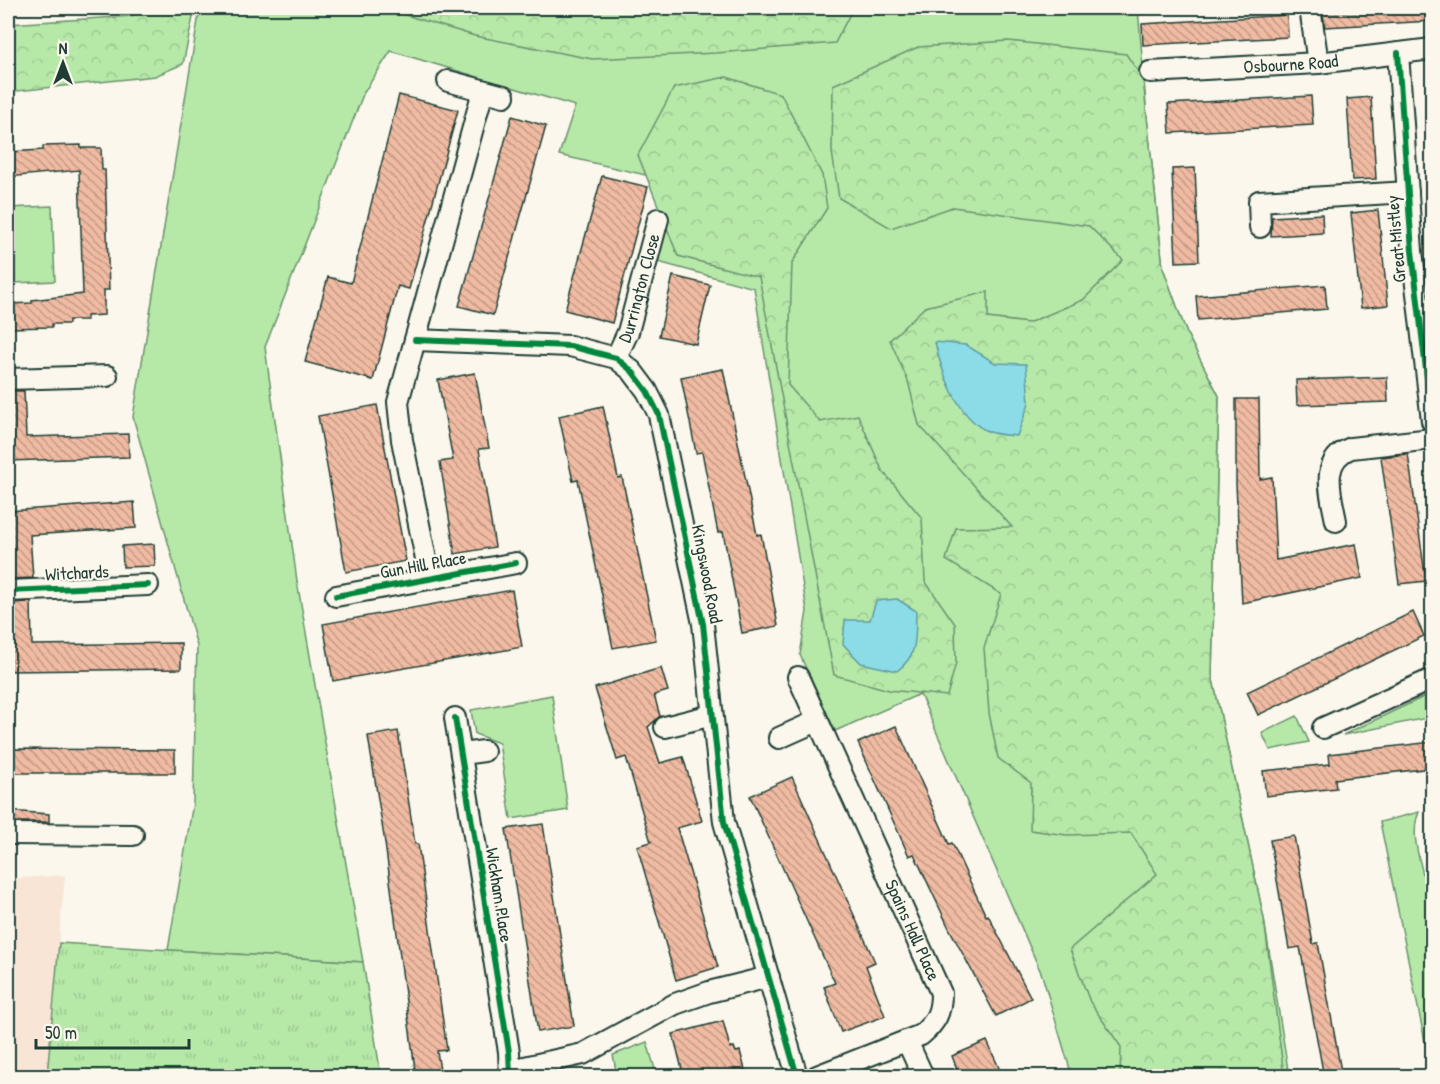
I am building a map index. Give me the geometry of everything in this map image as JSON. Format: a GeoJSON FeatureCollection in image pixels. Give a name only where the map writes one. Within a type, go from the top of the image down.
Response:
{"type":"FeatureCollection","features":[{"type":"Feature","properties":{"kind":"street"},"geometry":{"type":"LineString","coordinates":[[1310,8],[1318,63]]}},
{"type":"Feature","properties":{"kind":"street","name":"Osbourne Road"},"geometry":{"type":"LineString","coordinates":[[1150,72],[1318,63],[1432,49]]}},
{"type":"Feature","properties":{"kind":"street","name":"Great Mistley"},"geometry":{"type":"LineString","coordinates":[[1398,53],[1417,309],[1432,421]]}},
{"type":"Feature","properties":{"kind":"street"},"geometry":{"type":"LineString","coordinates":[[448,81],[504,96]]}},
{"type":"Feature","properties":{"kind":"street","name":"Gun Hill Place"},"geometry":{"type":"LineString","coordinates":[[430,579],[398,419],[402,383],[483,91]]}},
{"type":"Feature","properties":{"kind":"street","name":"Great Mistley"},"geometry":{"type":"LineString","coordinates":[[1260,227],[1259,201],[1407,192]]}},
{"type":"Feature","properties":{"kind":"street","name":"Durrington Close"},"geometry":{"type":"LineString","coordinates":[[616,358],[628,332],[658,219]]}},
{"type":"Feature","properties":{"kind":"street","name":"Kingswood Road"},"geometry":{"type":"LineString","coordinates":[[415,340],[570,346],[616,358],[632,371],[647,391],[664,433],[702,624],[724,822],[797,1077]]}},
{"type":"Feature","properties":{"kind":"street"},"geometry":{"type":"LineString","coordinates":[[8,379],[107,376]]}},
{"type":"Feature","properties":{"kind":"street"},"geometry":{"type":"LineString","coordinates":[[1336,521],[1329,471],[1334,459],[1341,452],[1351,448],[1432,439]]}},
{"type":"Feature","properties":{"kind":"street","name":"Gun Hill Place"},"geometry":{"type":"LineString","coordinates":[[336,596],[516,563]]}},
{"type":"Feature","properties":{"kind":"street","name":"Witchards"},"geometry":{"type":"LineString","coordinates":[[8,591],[148,585]]}},
{"type":"Feature","properties":{"kind":"street","name":"Spains Hall Place"},"geometry":{"type":"LineString","coordinates":[[798,677],[941,993],[941,1009],[935,1023],[921,1035],[817,1077]]}},
{"type":"Feature","properties":{"kind":"street"},"geometry":{"type":"LineString","coordinates":[[1323,728],[1432,679]]}},
{"type":"Feature","properties":{"kind":"street"},"geometry":{"type":"LineString","coordinates":[[665,727],[712,715]]}},
{"type":"Feature","properties":{"kind":"street","name":"Wickham Place"},"geometry":{"type":"LineString","coordinates":[[455,718],[511,1073],[583,1054],[675,1004],[709,992],[769,977]]}},
{"type":"Feature","properties":{"kind":"street"},"geometry":{"type":"LineString","coordinates":[[779,738],[817,721]]}},
{"type":"Feature","properties":{"kind":"street"},"geometry":{"type":"LineString","coordinates":[[462,754],[484,751]]}},
{"type":"Feature","properties":{"kind":"street"},"geometry":{"type":"LineString","coordinates":[[8,834],[134,835]]}},
{"type":"Feature","properties":{"kind":"street"},"geometry":{"type":"LineString","coordinates":[[907,1041],[923,1077]]}},
{"type":"Feature","properties":{"kind":"shaded area"},"geometry":{"type":"Polygon","coordinates":[[[65,875],[47,1076],[8,1076],[8,879],[65,875]]]}},
{"type":"Feature","properties":{"kind":"green space"},"geometry":{"type":"Polygon","coordinates":[[[132,8],[195,8],[183,64],[155,76],[8,92],[8,24],[132,16],[132,8]]]}},
{"type":"Feature","properties":{"kind":"green space"},"geometry":{"type":"Polygon","coordinates":[[[200,8],[1138,8],[1163,268],[1187,334],[1219,396],[1212,675],[1264,919],[1289,1076],[1072,1076],[1042,975],[920,694],[835,731],[800,655],[807,611],[754,288],[658,262],[676,182],[559,155],[575,106],[391,51],[364,92],[265,347],[297,581],[363,962],[168,950],[193,803],[197,646],[133,417],[200,8]]]}},
{"type":"Feature","properties":{"kind":"green space"},"geometry":{"type":"Polygon","coordinates":[[[382,8],[853,8],[835,43],[716,53],[592,59],[475,36],[382,8]]]}},
{"type":"Feature","properties":{"kind":"green space"},"geometry":{"type":"Polygon","coordinates":[[[1008,41],[1126,54],[1143,79],[1163,268],[1187,334],[1219,396],[1212,675],[1264,919],[1284,1076],[1120,1076],[1121,1047],[1090,1002],[1070,949],[1157,874],[1131,833],[1067,835],[1030,830],[1031,783],[998,758],[989,713],[984,648],[1001,594],[946,560],[956,528],[1012,527],[919,425],[908,381],[890,340],[925,307],[988,292],[988,318],[1028,323],[1083,300],[1123,260],[1089,226],[953,207],[891,228],[839,198],[832,152],[833,85],[918,47],[1008,41]]]}},
{"type":"Feature","properties":{"kind":"green space"},"geometry":{"type":"Polygon","coordinates":[[[726,77],[781,94],[822,175],[827,208],[792,263],[788,385],[820,422],[858,415],[882,470],[922,518],[925,581],[955,624],[956,663],[947,696],[889,690],[834,675],[759,277],[678,256],[638,155],[674,88],[726,77]]]}},
{"type":"Feature","properties":{"kind":"green space"},"geometry":{"type":"Polygon","coordinates":[[[52,206],[55,281],[15,283],[13,247],[8,246],[8,208],[52,206]]]}},
{"type":"Feature","properties":{"kind":"green space"},"geometry":{"type":"Polygon","coordinates":[[[1432,693],[1432,717],[1343,735],[1432,693]]]}},
{"type":"Feature","properties":{"kind":"green space"},"geometry":{"type":"Polygon","coordinates":[[[552,695],[568,810],[511,819],[499,743],[475,734],[471,710],[552,695]]]}},
{"type":"Feature","properties":{"kind":"green space"},"geometry":{"type":"Polygon","coordinates":[[[1297,716],[1309,742],[1270,750],[1262,733],[1297,716]]]}},
{"type":"Feature","properties":{"kind":"green space"},"geometry":{"type":"Polygon","coordinates":[[[1419,812],[1415,837],[1432,928],[1434,1002],[1432,1076],[1380,822],[1419,812]]]}},
{"type":"Feature","properties":{"kind":"green space"},"geometry":{"type":"Polygon","coordinates":[[[59,943],[363,962],[381,1076],[47,1076],[59,943]]]}},
{"type":"Feature","properties":{"kind":"green space"},"geometry":{"type":"Polygon","coordinates":[[[647,1042],[657,1076],[617,1076],[613,1055],[647,1042]]]}},
{"type":"Feature","properties":{"kind":"water"},"geometry":{"type":"Polygon","coordinates":[[[935,342],[966,345],[995,363],[1026,364],[1029,403],[1017,436],[988,432],[966,414],[946,379],[935,342]]]}},
{"type":"Feature","properties":{"kind":"water"},"geometry":{"type":"Polygon","coordinates":[[[897,599],[916,611],[914,645],[909,659],[897,671],[861,663],[843,644],[845,620],[870,620],[876,601],[897,599]]]}},
{"type":"Feature","properties":{"kind":"building"},"geometry":{"type":"Polygon","coordinates":[[[1322,8],[1432,8],[1432,21],[1325,27],[1322,8]]]}},
{"type":"Feature","properties":{"kind":"building"},"geometry":{"type":"Polygon","coordinates":[[[1287,15],[1288,37],[1143,45],[1142,24],[1287,15]]]}},
{"type":"Feature","properties":{"kind":"building"},"geometry":{"type":"Polygon","coordinates":[[[399,95],[458,110],[409,289],[398,286],[373,380],[305,362],[328,277],[351,283],[399,95]]]}},
{"type":"Feature","properties":{"kind":"building"},"geometry":{"type":"Polygon","coordinates":[[[1311,96],[1313,125],[1170,133],[1168,104],[1311,96]]]}},
{"type":"Feature","properties":{"kind":"building"},"geometry":{"type":"Polygon","coordinates":[[[1371,97],[1376,179],[1352,180],[1347,99],[1371,97]]]}},
{"type":"Feature","properties":{"kind":"building"},"geometry":{"type":"Polygon","coordinates":[[[512,116],[546,126],[493,315],[459,306],[512,116]]]}},
{"type":"Feature","properties":{"kind":"building"},"geometry":{"type":"Polygon","coordinates":[[[81,145],[81,148],[101,148],[102,170],[105,170],[109,290],[104,290],[104,315],[87,316],[87,320],[69,320],[69,324],[52,324],[52,327],[8,328],[8,304],[32,303],[32,300],[83,294],[79,170],[8,177],[8,152],[43,150],[43,146],[81,145]]]}},
{"type":"Feature","properties":{"kind":"building"},"geometry":{"type":"Polygon","coordinates":[[[1195,168],[1199,261],[1176,262],[1172,169],[1195,168]]]}},
{"type":"Feature","properties":{"kind":"building"},"geometry":{"type":"Polygon","coordinates":[[[602,176],[648,187],[612,323],[565,310],[602,176]]]}},
{"type":"Feature","properties":{"kind":"building"},"geometry":{"type":"Polygon","coordinates":[[[1378,210],[1388,305],[1361,308],[1351,213],[1378,210]]]}},
{"type":"Feature","properties":{"kind":"building"},"geometry":{"type":"Polygon","coordinates":[[[1322,214],[1323,233],[1271,236],[1272,217],[1322,214]]]}},
{"type":"Feature","properties":{"kind":"building"},"geometry":{"type":"Polygon","coordinates":[[[673,276],[710,285],[696,344],[659,336],[673,276]]]}},
{"type":"Feature","properties":{"kind":"building"},"geometry":{"type":"Polygon","coordinates":[[[1325,285],[1327,309],[1198,320],[1196,296],[1325,285]]]}},
{"type":"Feature","properties":{"kind":"building"},"geometry":{"type":"Polygon","coordinates":[[[723,369],[757,535],[761,534],[778,626],[742,633],[723,532],[718,533],[702,452],[696,453],[681,377],[723,369]]]}},
{"type":"Feature","properties":{"kind":"building"},"geometry":{"type":"Polygon","coordinates":[[[475,373],[489,448],[479,449],[495,547],[455,554],[440,462],[453,460],[438,380],[475,373]]]}},
{"type":"Feature","properties":{"kind":"building"},"geometry":{"type":"Polygon","coordinates":[[[1387,377],[1388,402],[1297,405],[1296,380],[1387,377]]]}},
{"type":"Feature","properties":{"kind":"building"},"geometry":{"type":"Polygon","coordinates":[[[8,391],[24,391],[26,437],[128,434],[129,457],[8,461],[8,391]]]}},
{"type":"Feature","properties":{"kind":"building"},"geometry":{"type":"Polygon","coordinates":[[[1236,399],[1259,399],[1260,479],[1272,477],[1276,560],[1356,544],[1362,578],[1242,603],[1236,484],[1236,399]]]}},
{"type":"Feature","properties":{"kind":"building"},"geometry":{"type":"Polygon","coordinates":[[[377,405],[406,561],[346,572],[318,416],[377,405]]]}},
{"type":"Feature","properties":{"kind":"building"},"geometry":{"type":"Polygon","coordinates":[[[603,406],[618,478],[622,477],[656,640],[613,648],[578,480],[573,481],[559,416],[603,406]]]}},
{"type":"Feature","properties":{"kind":"building"},"geometry":{"type":"Polygon","coordinates":[[[1408,454],[1426,581],[1399,584],[1381,457],[1408,454]]]}},
{"type":"Feature","properties":{"kind":"building"},"geometry":{"type":"Polygon","coordinates":[[[134,502],[136,528],[30,535],[33,578],[8,579],[8,511],[134,502]]]}},
{"type":"Feature","properties":{"kind":"building"},"geometry":{"type":"Polygon","coordinates":[[[154,544],[155,566],[123,567],[122,546],[154,544]]]}},
{"type":"Feature","properties":{"kind":"building"},"geometry":{"type":"Polygon","coordinates":[[[512,590],[522,647],[333,681],[323,624],[512,590]]]}},
{"type":"Feature","properties":{"kind":"building"},"geometry":{"type":"Polygon","coordinates":[[[31,602],[32,645],[181,643],[181,669],[8,671],[8,603],[31,602]]]}},
{"type":"Feature","properties":{"kind":"building"},"geometry":{"type":"Polygon","coordinates":[[[1413,612],[1424,636],[1258,715],[1247,692],[1413,612]]]}},
{"type":"Feature","properties":{"kind":"building"},"geometry":{"type":"Polygon","coordinates":[[[661,668],[668,691],[654,695],[660,716],[648,727],[660,763],[683,757],[702,821],[677,828],[718,967],[676,980],[637,846],[651,842],[626,757],[617,760],[595,688],[661,668]]]}},
{"type":"Feature","properties":{"kind":"building"},"geometry":{"type":"Polygon","coordinates":[[[896,726],[949,844],[952,843],[986,916],[988,915],[1031,998],[996,1016],[949,928],[914,854],[909,856],[858,743],[896,726]]]}},
{"type":"Feature","properties":{"kind":"building"},"geometry":{"type":"Polygon","coordinates":[[[398,731],[415,844],[418,844],[447,1050],[437,1051],[441,1077],[416,1077],[385,843],[368,736],[398,731]]]}},
{"type":"Feature","properties":{"kind":"building"},"geometry":{"type":"Polygon","coordinates":[[[1432,742],[1432,768],[1335,779],[1336,788],[1266,796],[1263,771],[1330,764],[1329,754],[1432,742]]]}},
{"type":"Feature","properties":{"kind":"building"},"geometry":{"type":"Polygon","coordinates":[[[8,749],[175,750],[175,773],[8,773],[8,749]]]}},
{"type":"Feature","properties":{"kind":"building"},"geometry":{"type":"Polygon","coordinates":[[[792,777],[875,962],[866,966],[885,1016],[841,1032],[824,987],[835,983],[750,796],[792,777]]]}},
{"type":"Feature","properties":{"kind":"building"},"geometry":{"type":"Polygon","coordinates":[[[8,811],[49,814],[49,822],[8,822],[8,811]]]}},
{"type":"Feature","properties":{"kind":"building"},"geometry":{"type":"Polygon","coordinates":[[[543,824],[574,1026],[538,1032],[506,829],[543,824]]]}},
{"type":"Feature","properties":{"kind":"building"},"geometry":{"type":"Polygon","coordinates":[[[1294,836],[1313,944],[1318,943],[1342,1077],[1324,1077],[1300,947],[1289,949],[1270,840],[1294,836]]]}},
{"type":"Feature","properties":{"kind":"building"},"geometry":{"type":"Polygon","coordinates":[[[723,1021],[730,1048],[734,1047],[736,1052],[740,1051],[747,1077],[702,1077],[701,1072],[684,1077],[673,1034],[723,1021]]]}},
{"type":"Feature","properties":{"kind":"building"},"geometry":{"type":"Polygon","coordinates":[[[987,1041],[1003,1077],[960,1077],[952,1056],[987,1041]]]}},
{"type":"Feature","properties":{"kind":"cycle path"},"geometry":{"type":"LineString","coordinates":[[1398,53],[1412,251],[1432,421]]}},
{"type":"Feature","properties":{"kind":"cycle path"},"geometry":{"type":"LineString","coordinates":[[415,340],[570,346],[616,358],[632,371],[647,391],[659,415],[703,624],[724,822],[797,1076]]}},
{"type":"Feature","properties":{"kind":"cycle path"},"geometry":{"type":"LineString","coordinates":[[336,596],[516,563]]}},
{"type":"Feature","properties":{"kind":"cycle path"},"geometry":{"type":"LineString","coordinates":[[8,591],[148,585]]}},
{"type":"Feature","properties":{"kind":"cycle path"},"geometry":{"type":"LineString","coordinates":[[455,718],[509,1052],[510,1076]]}}]}
